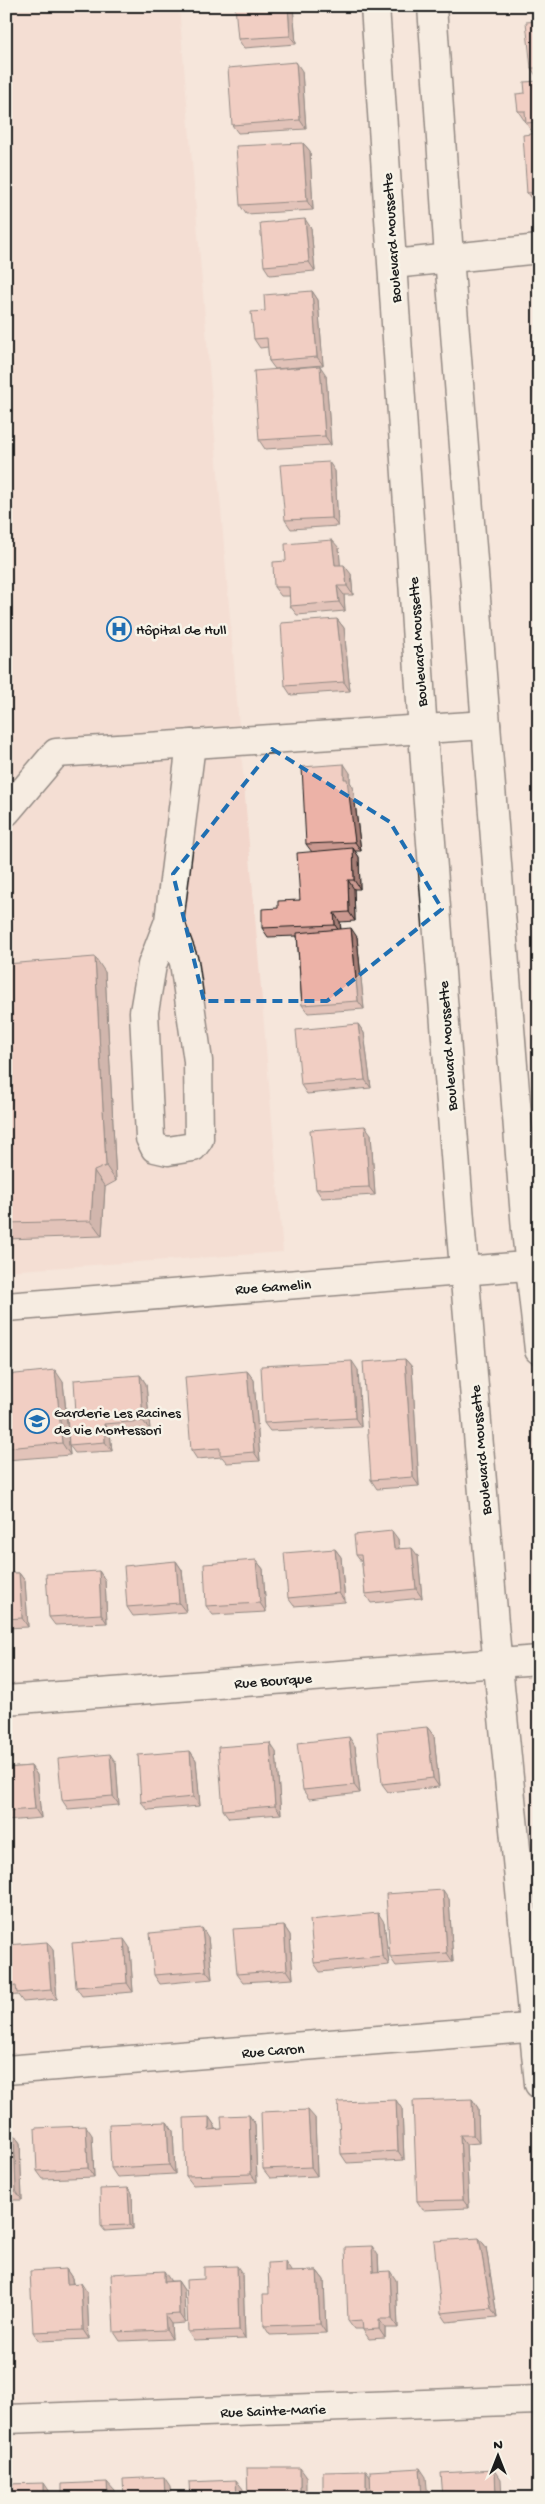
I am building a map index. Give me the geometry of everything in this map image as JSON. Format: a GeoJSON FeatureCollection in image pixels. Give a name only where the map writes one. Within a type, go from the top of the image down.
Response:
{"type":"FeatureCollection","features":[{"type":"Feature","properties":{"kind":"street","name":"Boulevard Moussette"},"geometry":{"type":"LineString","coordinates":[[375,6],[423,728],[464,1272],[498,1664],[536,2027],[539,2084]]}},
{"type":"Feature","properties":{"kind":"street"},"geometry":{"type":"LineString","coordinates":[[432,6],[449,257],[486,725],[534,1265],[539,1350]]}},
{"type":"Feature","properties":{"kind":"street"},"geometry":{"type":"LineString","coordinates":[[393,264],[539,249]]}},
{"type":"Feature","properties":{"kind":"street"},"geometry":{"type":"LineString","coordinates":[[6,812],[56,753],[486,725]]}},
{"type":"Feature","properties":{"kind":"street"},"geometry":{"type":"LineString","coordinates":[[169,921],[184,962],[198,1060],[199,1139],[193,1147],[168,1151],[155,1148],[150,1138],[144,1012],[152,965],[169,921],[190,744]]}},
{"type":"Feature","properties":{"kind":"street","name":"Rue Gamelin"},"geometry":{"type":"LineString","coordinates":[[6,1307],[534,1265]]}},
{"type":"Feature","properties":{"kind":"street","name":"Rue Bourque"},"geometry":{"type":"LineString","coordinates":[[6,1700],[539,1660]]}},
{"type":"Feature","properties":{"kind":"street","name":"Rue Caron"},"geometry":{"type":"LineString","coordinates":[[6,2070],[476,2034],[536,2027]]}},
{"type":"Feature","properties":{"kind":"street","name":"Rue Sainte-Marie"},"geometry":{"type":"LineString","coordinates":[[6,2419],[539,2400]]}},
{"type":"Feature","properties":{"kind":"highlighted area"},"geometry":{"type":"Polygon","coordinates":[[[272,749],[390,822],[442,909],[327,1001],[204,1001],[173,874],[272,749]]]}},
{"type":"Feature","properties":{"kind":"shaded area","name":"Hôpital de Hull"},"geometry":{"type":"Polygon","coordinates":[[[6,6],[179,6],[283,1252],[6,1271],[6,6]]]}},
{"type":"Feature","properties":{"kind":"building"},"geometry":{"type":"Polygon","coordinates":[[[235,6],[288,6],[290,36],[238,39],[235,6]]]}},
{"type":"Feature","properties":{"kind":"building"},"geometry":{"type":"Polygon","coordinates":[[[539,21],[539,68],[531,68],[526,22],[539,21]]]}},
{"type":"Feature","properties":{"kind":"building"},"geometry":{"type":"Polygon","coordinates":[[[296,62],[300,120],[232,125],[228,68],[296,62]]]}},
{"type":"Feature","properties":{"kind":"building"},"geometry":{"type":"Polygon","coordinates":[[[539,81],[539,122],[526,123],[525,111],[518,111],[516,94],[525,93],[524,82],[539,81]]]}},
{"type":"Feature","properties":{"kind":"building"},"geometry":{"type":"Polygon","coordinates":[[[539,133],[539,192],[527,193],[523,135],[539,133]]]}},
{"type":"Feature","properties":{"kind":"building"},"geometry":{"type":"Polygon","coordinates":[[[303,143],[307,201],[240,205],[236,146],[303,143]]]}},
{"type":"Feature","properties":{"kind":"building"},"geometry":{"type":"Polygon","coordinates":[[[305,219],[309,262],[264,266],[260,223],[305,219]]]}},
{"type":"Feature","properties":{"kind":"building"},"geometry":{"type":"Polygon","coordinates":[[[312,291],[317,357],[269,361],[267,338],[254,339],[251,312],[265,311],[264,295],[312,291]]]}},
{"type":"Feature","properties":{"kind":"building"},"geometry":{"type":"Polygon","coordinates":[[[537,328],[539,328],[539,349],[537,328]]]}},
{"type":"Feature","properties":{"kind":"building"},"geometry":{"type":"Polygon","coordinates":[[[320,366],[325,436],[259,440],[254,371],[320,366]]]}},
{"type":"Feature","properties":{"kind":"building"},"geometry":{"type":"Polygon","coordinates":[[[533,382],[539,382],[539,467],[533,382]]]}},
{"type":"Feature","properties":{"kind":"building"},"geometry":{"type":"Polygon","coordinates":[[[329,462],[332,518],[285,520],[280,465],[329,462]]]}},
{"type":"Feature","properties":{"kind":"building"},"geometry":{"type":"Polygon","coordinates":[[[332,540],[335,565],[344,565],[347,586],[337,586],[339,602],[290,606],[289,587],[274,587],[273,562],[286,561],[285,544],[332,540]]]}},
{"type":"Feature","properties":{"kind":"building"},"geometry":{"type":"Polygon","coordinates":[[[337,619],[344,682],[285,686],[281,623],[337,619]]]}},
{"type":"Feature","properties":{"kind":"building"},"geometry":{"type":"Polygon","coordinates":[[[344,764],[344,779],[347,779],[355,842],[306,844],[302,767],[344,764]]]}},
{"type":"Feature","properties":{"kind":"building"},"geometry":{"type":"Polygon","coordinates":[[[353,848],[354,880],[348,880],[349,912],[334,913],[335,925],[262,928],[262,909],[278,908],[278,901],[300,900],[297,853],[353,848]]]}},
{"type":"Feature","properties":{"kind":"building"},"geometry":{"type":"Polygon","coordinates":[[[351,928],[358,1001],[302,1005],[297,933],[351,928]]]}},
{"type":"Feature","properties":{"kind":"building"},"geometry":{"type":"Polygon","coordinates":[[[95,957],[106,1166],[94,1171],[91,1221],[6,1223],[6,964],[95,957]]]}},
{"type":"Feature","properties":{"kind":"building"},"geometry":{"type":"Polygon","coordinates":[[[358,1024],[365,1080],[301,1085],[296,1030],[358,1024]]]}},
{"type":"Feature","properties":{"kind":"building"},"geometry":{"type":"Polygon","coordinates":[[[365,1126],[369,1187],[316,1189],[310,1130],[365,1126]]]}},
{"type":"Feature","properties":{"kind":"building"},"geometry":{"type":"Polygon","coordinates":[[[405,1359],[413,1477],[371,1480],[363,1362],[405,1359]]]}},
{"type":"Feature","properties":{"kind":"building"},"geometry":{"type":"Polygon","coordinates":[[[352,1361],[355,1418],[264,1423],[261,1366],[352,1361]]]}},
{"type":"Feature","properties":{"kind":"building","name":"Garderie Les Racines de vie Montessori"},"geometry":{"type":"Polygon","coordinates":[[[55,1370],[62,1443],[6,1448],[6,1375],[55,1370]]]}},
{"type":"Feature","properties":{"kind":"building"},"geometry":{"type":"Polygon","coordinates":[[[247,1371],[254,1452],[220,1455],[220,1448],[191,1450],[185,1377],[247,1371]]]}},
{"type":"Feature","properties":{"kind":"building"},"geometry":{"type":"Polygon","coordinates":[[[140,1375],[143,1421],[104,1424],[105,1442],[69,1445],[67,1414],[76,1413],[74,1380],[140,1375]]]}},
{"type":"Feature","properties":{"kind":"building"},"geometry":{"type":"Polygon","coordinates":[[[392,1531],[394,1549],[412,1548],[416,1589],[365,1594],[361,1555],[356,1555],[354,1535],[392,1531]]]}},
{"type":"Feature","properties":{"kind":"building"},"geometry":{"type":"Polygon","coordinates":[[[335,1549],[339,1593],[288,1598],[284,1553],[335,1549]]]}},
{"type":"Feature","properties":{"kind":"building"},"geometry":{"type":"Polygon","coordinates":[[[256,1560],[260,1603],[206,1606],[204,1564],[256,1560]]]}},
{"type":"Feature","properties":{"kind":"building"},"geometry":{"type":"Polygon","coordinates":[[[176,1561],[179,1603],[127,1607],[124,1566],[176,1561]]]}},
{"type":"Feature","properties":{"kind":"building"},"geometry":{"type":"Polygon","coordinates":[[[99,1571],[101,1614],[49,1617],[46,1574],[99,1571]]]}},
{"type":"Feature","properties":{"kind":"building"},"geometry":{"type":"Polygon","coordinates":[[[6,1573],[19,1573],[22,1618],[6,1619],[6,1573]]]}},
{"type":"Feature","properties":{"kind":"building"},"geometry":{"type":"Polygon","coordinates":[[[427,1727],[433,1778],[382,1784],[377,1732],[427,1727]]]}},
{"type":"Feature","properties":{"kind":"building"},"geometry":{"type":"Polygon","coordinates":[[[349,1737],[354,1785],[303,1790],[297,1743],[349,1737]]]}},
{"type":"Feature","properties":{"kind":"building"},"geometry":{"type":"Polygon","coordinates":[[[270,1743],[275,1806],[223,1810],[218,1747],[270,1743]]]}},
{"type":"Feature","properties":{"kind":"building"},"geometry":{"type":"Polygon","coordinates":[[[190,1751],[193,1797],[141,1802],[138,1755],[190,1751]]]}},
{"type":"Feature","properties":{"kind":"building"},"geometry":{"type":"Polygon","coordinates":[[[110,1754],[113,1796],[62,1800],[58,1759],[110,1754]]]}},
{"type":"Feature","properties":{"kind":"building"},"geometry":{"type":"Polygon","coordinates":[[[31,1766],[35,1809],[6,1811],[6,1768],[31,1766]]]}},
{"type":"Feature","properties":{"kind":"building"},"geometry":{"type":"Polygon","coordinates":[[[443,1890],[447,1953],[390,1957],[386,1894],[443,1890]]]}},
{"type":"Feature","properties":{"kind":"building"},"geometry":{"type":"Polygon","coordinates":[[[378,1913],[382,1956],[314,1963],[310,1920],[378,1913]]]}},
{"type":"Feature","properties":{"kind":"building"},"geometry":{"type":"Polygon","coordinates":[[[284,1926],[287,1970],[237,1974],[233,1929],[284,1926]]]}},
{"type":"Feature","properties":{"kind":"building"},"geometry":{"type":"Polygon","coordinates":[[[202,1928],[206,1971],[154,1975],[150,1933],[202,1928]]]}},
{"type":"Feature","properties":{"kind":"building"},"geometry":{"type":"Polygon","coordinates":[[[124,1939],[127,1983],[76,1987],[72,1943],[124,1939]]]}},
{"type":"Feature","properties":{"kind":"building"},"geometry":{"type":"Polygon","coordinates":[[[47,1942],[51,1990],[17,1993],[16,1986],[6,1987],[6,1945],[47,1942]]]}},
{"type":"Feature","properties":{"kind":"building"},"geometry":{"type":"Polygon","coordinates":[[[472,2099],[473,2135],[460,2135],[463,2200],[417,2201],[413,2101],[472,2099]]]}},
{"type":"Feature","properties":{"kind":"building"},"geometry":{"type":"Polygon","coordinates":[[[396,2100],[398,2151],[341,2154],[338,2102],[396,2100]]]}},
{"type":"Feature","properties":{"kind":"building"},"geometry":{"type":"Polygon","coordinates":[[[308,2110],[311,2167],[263,2169],[261,2112],[308,2110]]]}},
{"type":"Feature","properties":{"kind":"building"},"geometry":{"type":"Polygon","coordinates":[[[249,2115],[251,2174],[186,2176],[184,2118],[209,2117],[209,2130],[222,2129],[221,2116],[249,2115]]]}},
{"type":"Feature","properties":{"kind":"building"},"geometry":{"type":"Polygon","coordinates":[[[167,2122],[169,2165],[111,2168],[109,2124],[167,2122]]]}},
{"type":"Feature","properties":{"kind":"building"},"geometry":{"type":"Polygon","coordinates":[[[86,2126],[88,2168],[37,2171],[35,2128],[86,2126]]]}},
{"type":"Feature","properties":{"kind":"building"},"geometry":{"type":"Polygon","coordinates":[[[6,2135],[14,2135],[16,2191],[6,2191],[6,2135]]]}},
{"type":"Feature","properties":{"kind":"building"},"geometry":{"type":"Polygon","coordinates":[[[128,2188],[130,2225],[101,2226],[100,2189],[128,2188]]]}},
{"type":"Feature","properties":{"kind":"building"},"geometry":{"type":"Polygon","coordinates":[[[479,2238],[491,2308],[441,2313],[434,2241],[479,2238]]]}},
{"type":"Feature","properties":{"kind":"building"},"geometry":{"type":"Polygon","coordinates":[[[372,2246],[373,2272],[390,2271],[392,2319],[379,2319],[379,2329],[363,2330],[362,2320],[348,2321],[345,2247],[372,2246]]]}},
{"type":"Feature","properties":{"kind":"building"},"geometry":{"type":"Polygon","coordinates":[[[285,2262],[285,2272],[317,2271],[320,2324],[264,2326],[263,2294],[269,2294],[268,2263],[285,2262]]]}},
{"type":"Feature","properties":{"kind":"building"},"geometry":{"type":"Polygon","coordinates":[[[237,2266],[239,2330],[188,2332],[186,2280],[204,2279],[204,2267],[237,2266]]]}},
{"type":"Feature","properties":{"kind":"building"},"geometry":{"type":"Polygon","coordinates":[[[66,2269],[67,2284],[81,2283],[83,2330],[33,2332],[30,2271],[66,2269]]]}},
{"type":"Feature","properties":{"kind":"building"},"geometry":{"type":"Polygon","coordinates":[[[164,2271],[164,2282],[178,2281],[179,2314],[165,2315],[166,2330],[114,2332],[111,2274],[164,2271]]]}},
{"type":"Feature","properties":{"kind":"building"},"geometry":{"type":"Polygon","coordinates":[[[247,2468],[300,2468],[300,2498],[248,2498],[247,2468]]]}},
{"type":"Feature","properties":{"kind":"building"},"geometry":{"type":"Polygon","coordinates":[[[420,2468],[422,2498],[371,2498],[370,2471],[420,2468]]]}},
{"type":"Feature","properties":{"kind":"building"},"geometry":{"type":"Polygon","coordinates":[[[495,2470],[496,2498],[443,2498],[441,2473],[495,2470]]]}},
{"type":"Feature","properties":{"kind":"building"},"geometry":{"type":"Polygon","coordinates":[[[366,2471],[366,2498],[323,2498],[323,2472],[366,2471]]]}},
{"type":"Feature","properties":{"kind":"building"},"geometry":{"type":"Polygon","coordinates":[[[164,2477],[165,2498],[124,2498],[123,2479],[164,2477]]]}},
{"type":"Feature","properties":{"kind":"building"},"geometry":{"type":"Polygon","coordinates":[[[236,2480],[237,2498],[190,2498],[189,2482],[236,2480]]]}},
{"type":"Feature","properties":{"kind":"building"},"geometry":{"type":"Polygon","coordinates":[[[107,2482],[108,2498],[62,2498],[62,2484],[107,2482]]]}},
{"type":"Feature","properties":{"kind":"building"},"geometry":{"type":"Polygon","coordinates":[[[44,2483],[44,2498],[6,2498],[6,2484],[44,2483]]]}},
{"type":"Feature","properties":{"kind":"place","name":"Hôpital de Hull"},"geometry":{"type":"Point","coordinates":[119,629]}},
{"type":"Feature","properties":{"kind":"place","name":"Garderie Les Racines de vie Montessori"},"geometry":{"type":"Point","coordinates":[37,1421]}}]}
